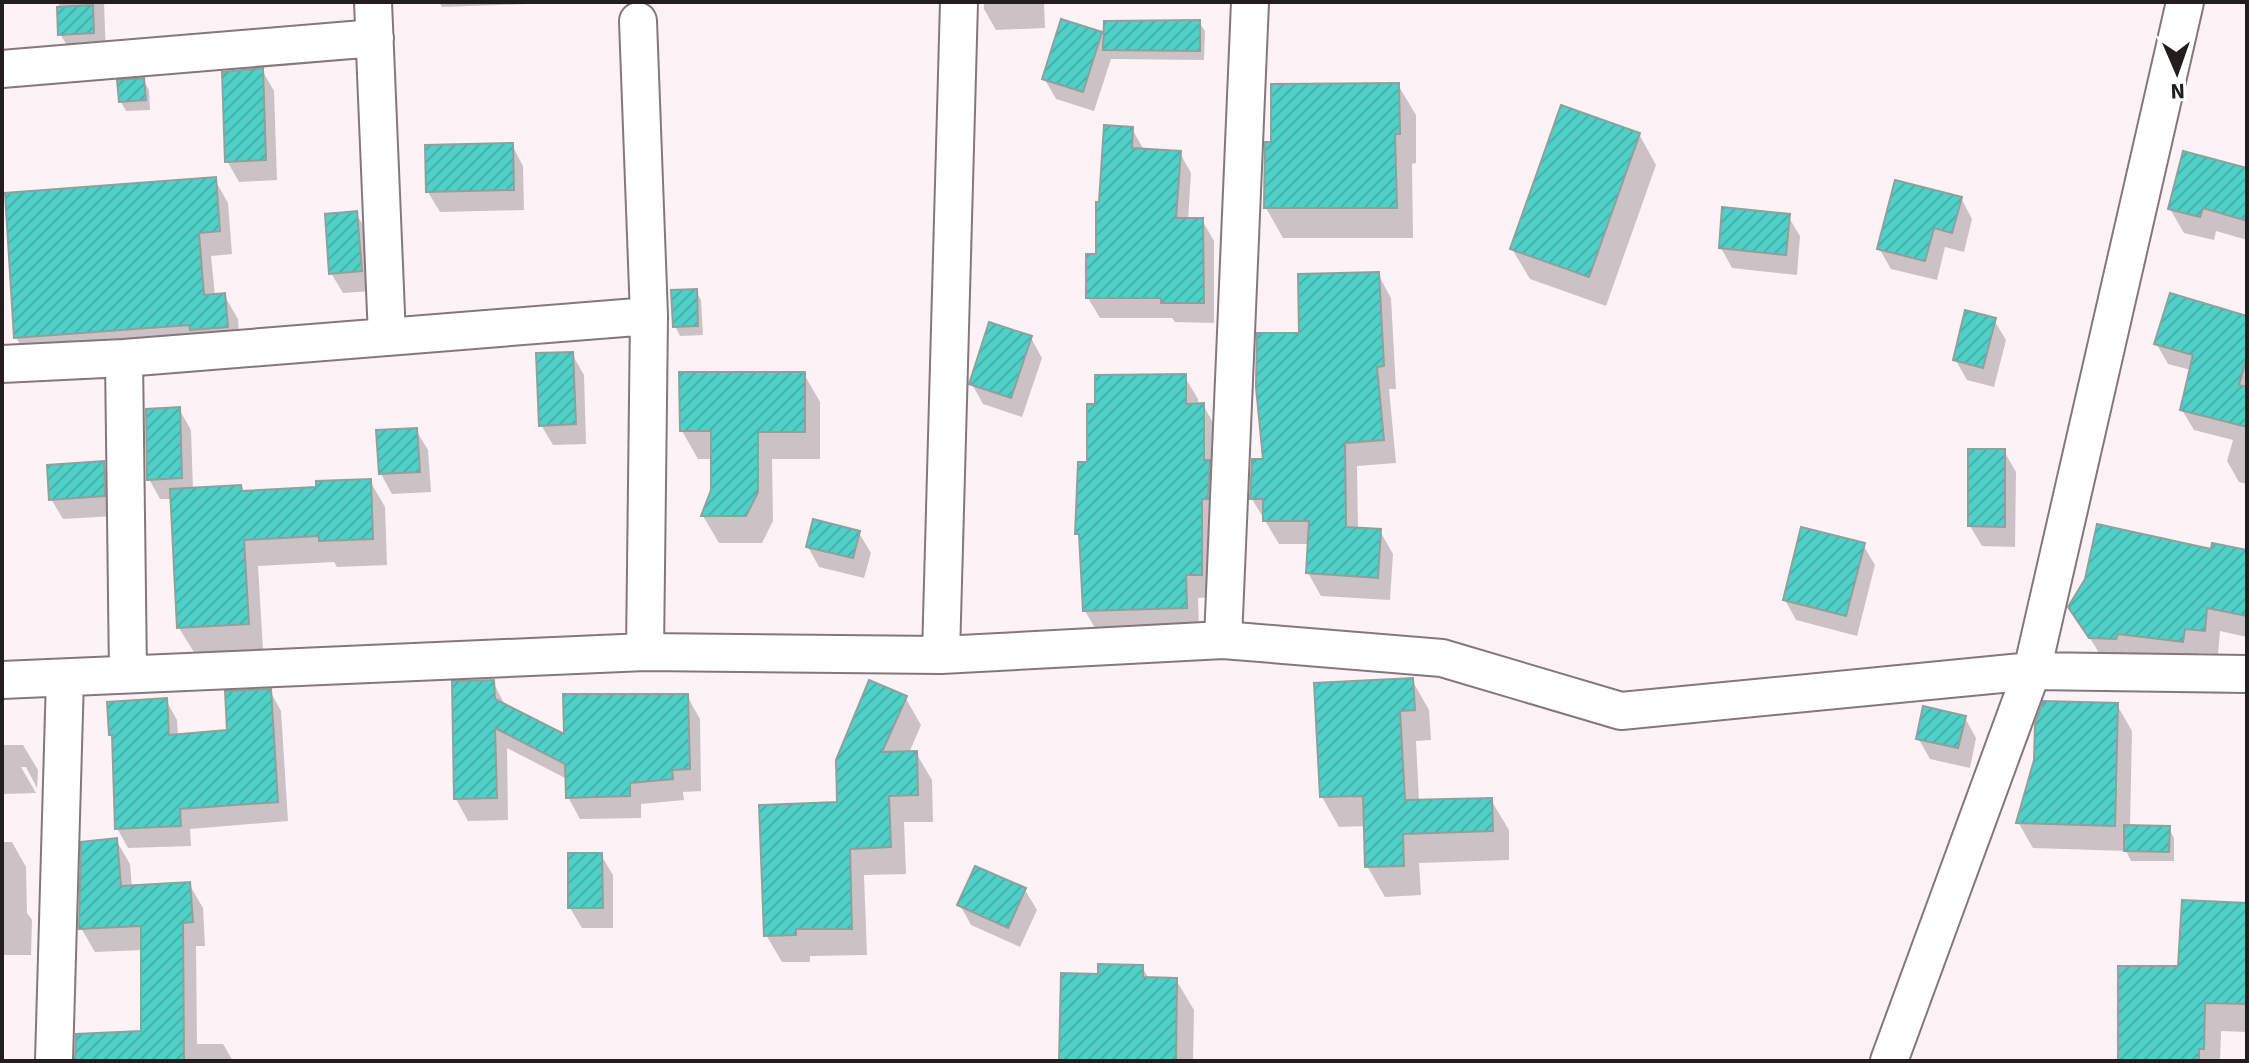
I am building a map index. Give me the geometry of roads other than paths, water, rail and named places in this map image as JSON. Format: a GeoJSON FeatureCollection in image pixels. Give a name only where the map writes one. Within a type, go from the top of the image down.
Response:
{"type":"FeatureCollection","features":[{"type":"Feature","properties":{"kind":"street"},"geometry":{"type":"LineString","coordinates":[[373,2],[387,337]]}},
{"type":"Feature","properties":{"kind":"street"},"geometry":{"type":"LineString","coordinates":[[941,655],[959,2]]}},
{"type":"Feature","properties":{"kind":"street"},"geometry":{"type":"LineString","coordinates":[[1223,640],[1250,2]]}},
{"type":"Feature","properties":{"kind":"street"},"geometry":{"type":"LineString","coordinates":[[1889,1061],[2032,671],[2185,2]]}},
{"type":"Feature","properties":{"kind":"street"},"geometry":{"type":"LineString","coordinates":[[638,21],[649,316],[645,652]]}},
{"type":"Feature","properties":{"kind":"street"},"geometry":{"type":"LineString","coordinates":[[2,69],[375,38]]}},
{"type":"Feature","properties":{"kind":"street"},"geometry":{"type":"LineString","coordinates":[[2,364],[124,358],[649,316]]}},
{"type":"Feature","properties":{"kind":"street"},"geometry":{"type":"LineString","coordinates":[[124,358],[128,674]]}},
{"type":"Feature","properties":{"kind":"street"},"geometry":{"type":"LineString","coordinates":[[2,680],[645,652],[941,655],[1223,640],[1442,658],[1621,711],[2032,671],[2247,674]]}},
{"type":"Feature","properties":{"kind":"street"},"geometry":{"type":"LineString","coordinates":[[54,1061],[65,678]]}}]}
